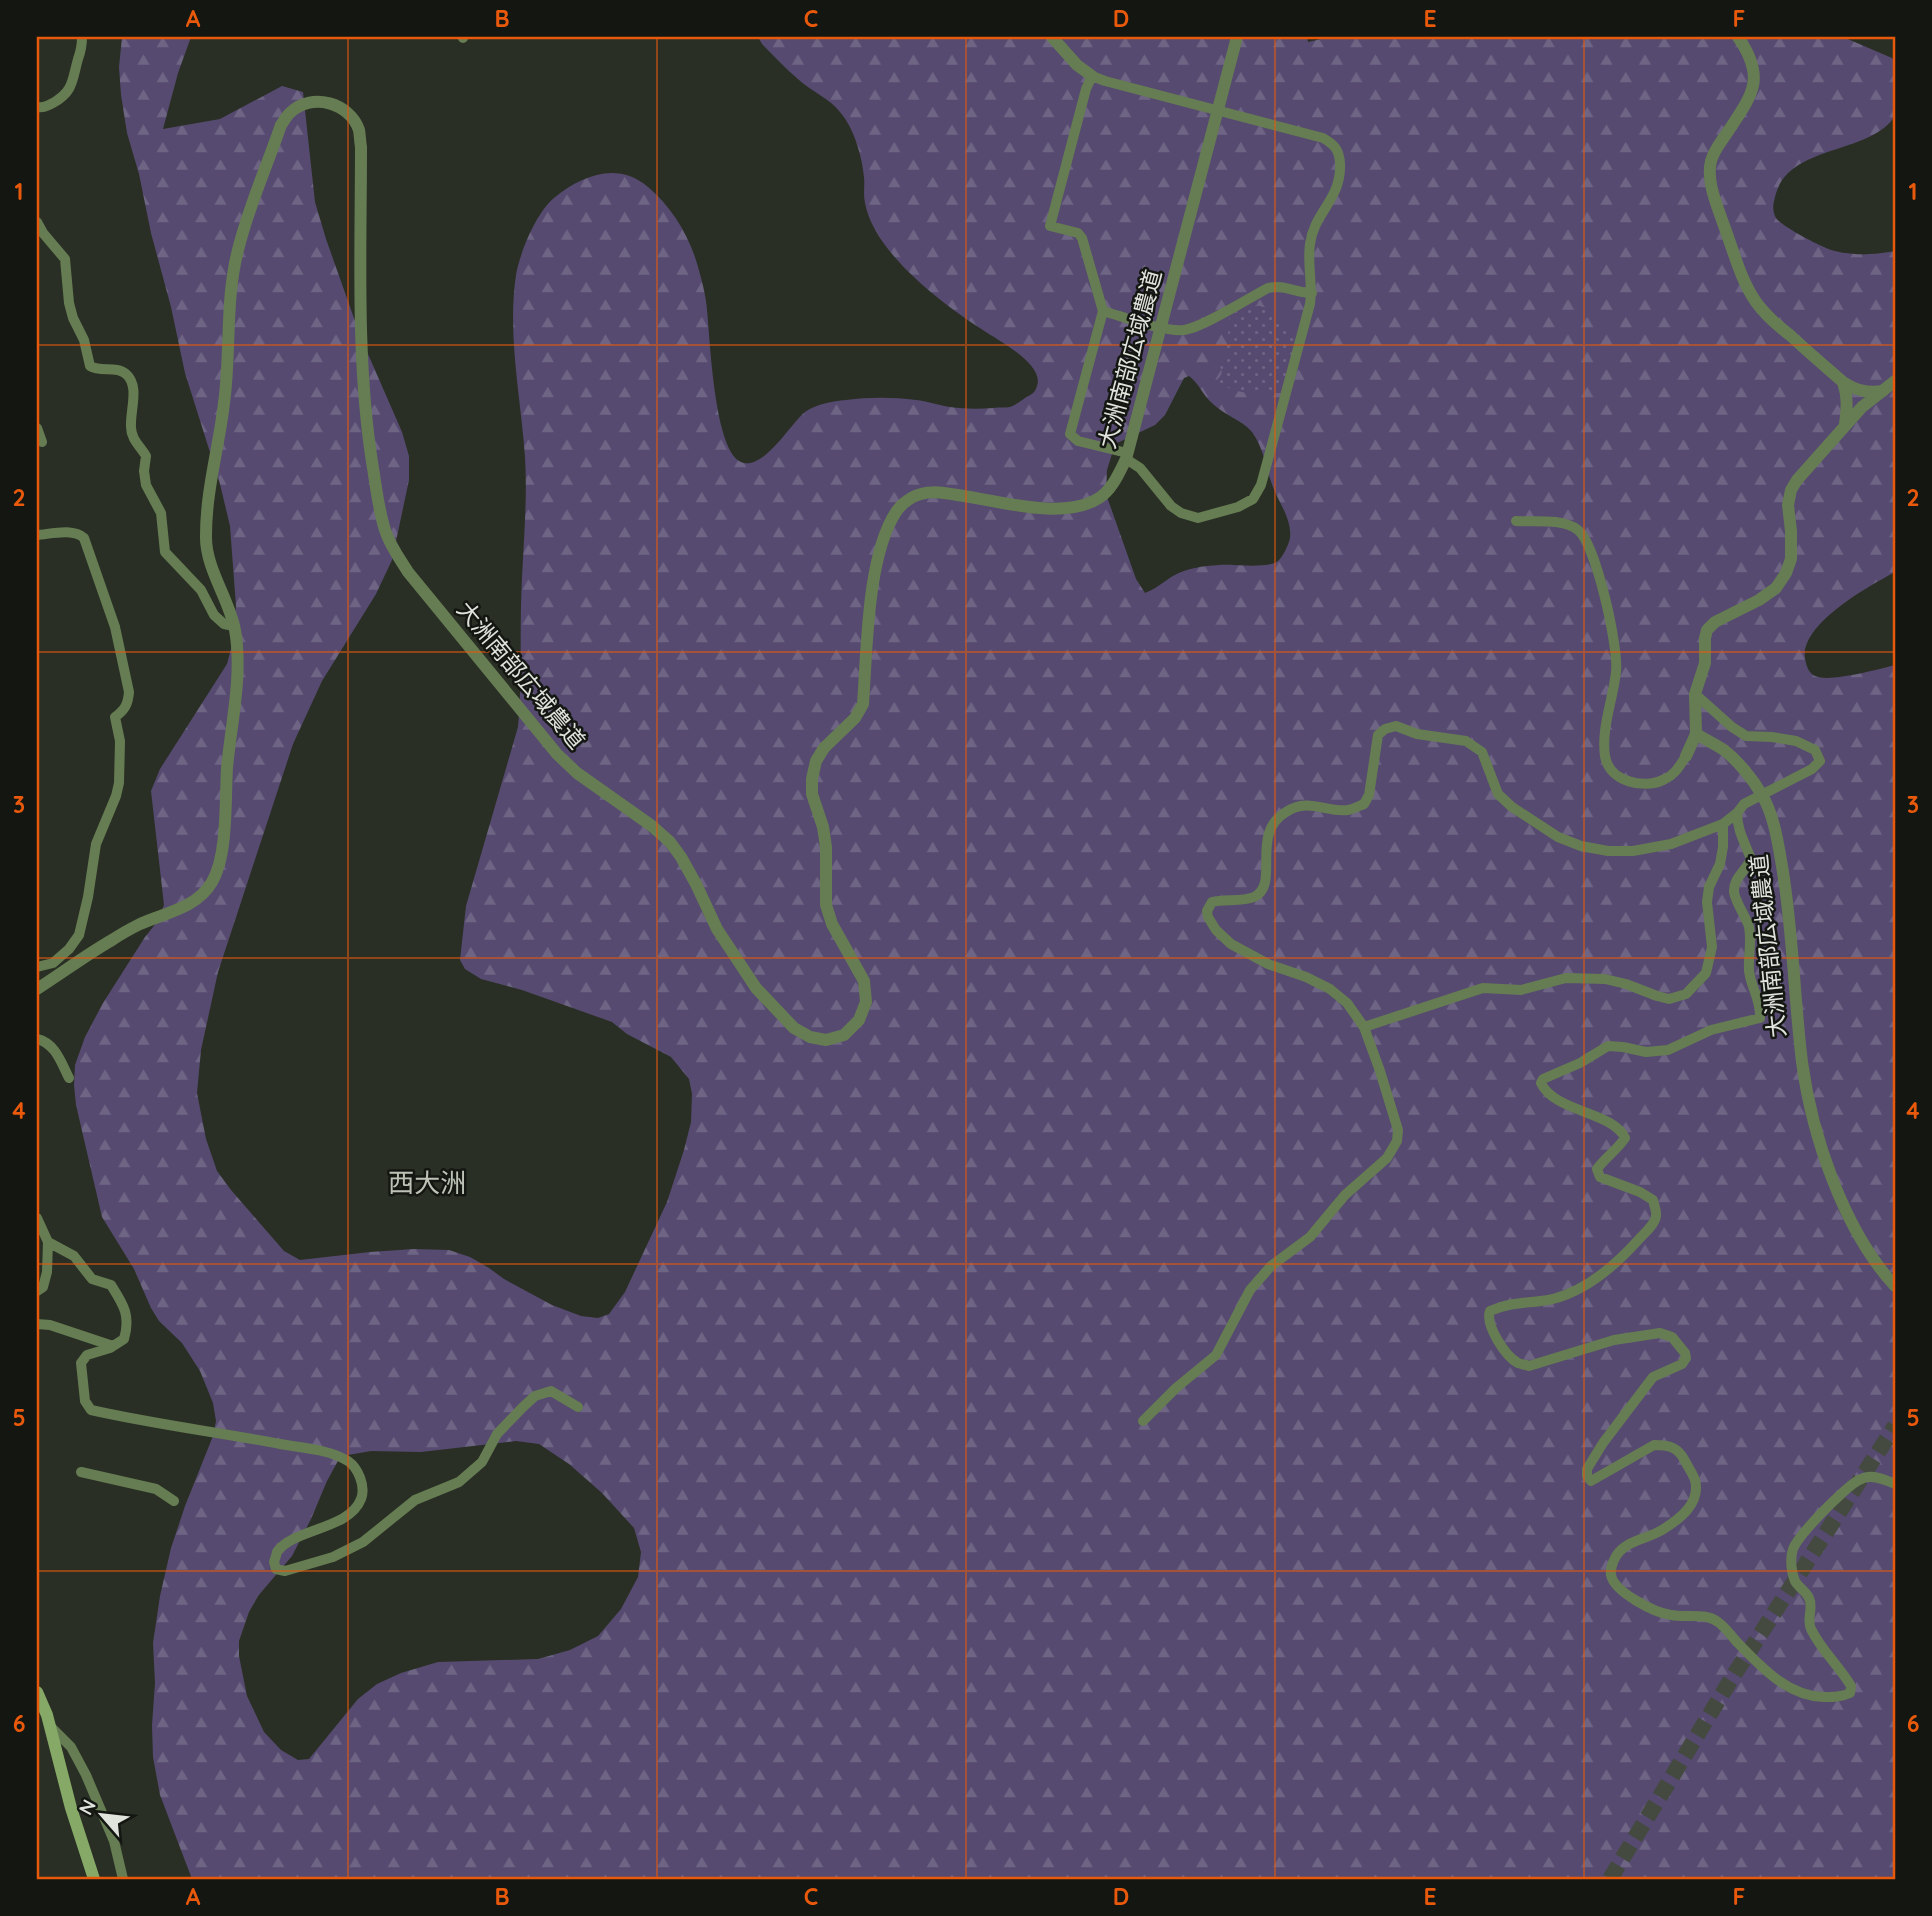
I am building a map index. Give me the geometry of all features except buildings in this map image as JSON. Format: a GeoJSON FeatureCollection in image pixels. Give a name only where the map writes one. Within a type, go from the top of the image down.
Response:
{"type":"FeatureCollection","features":[{"type":"Feature","properties":{"kind":"main road"},"geometry":{"type":"LineString","coordinates":[[37,1692],[47,1715],[71,1808],[94,1879]]}},
{"type":"Feature","properties":{"kind":"street"},"geometry":{"type":"LineString","coordinates":[[37,107],[42,108],[65,96],[75,77],[83,47],[82,37]]}},
{"type":"Feature","properties":{"kind":"street"},"geometry":{"type":"LineString","coordinates":[[1052,37],[1077,65],[1092,76],[1217,112],[1323,138],[1333,144],[1339,153],[1341,177],[1315,227],[1310,244],[1312,293],[1261,485],[1253,499],[1238,507],[1198,518],[1181,513],[1171,506],[1140,468],[1126,456],[1078,441],[1070,434],[1103,312],[1082,238],[1078,233],[1050,226],[1086,89],[1092,76]]}},
{"type":"Feature","properties":{"kind":"street","name":"大洲南部広域農道"},"geometry":{"type":"LineString","coordinates":[[37,989],[112,939],[185,906],[202,895],[219,866],[238,664],[234,626],[210,563],[205,539],[208,502],[225,403],[232,282],[237,251],[281,125],[292,111],[308,102],[323,101],[341,107],[359,129],[365,411],[380,513],[393,548],[408,572],[557,754],[577,773],[670,842],[696,884],[717,929],[756,988],[794,1028],[810,1037],[826,1040],[844,1035],[859,1020],[866,1002],[864,981],[832,924],[826,905],[826,847],[811,779],[816,761],[824,748],[855,718],[863,704],[875,567],[888,525],[898,508],[922,493],[939,492],[1059,509],[1081,507],[1101,498],[1117,478],[1126,456],[1237,37]]}},
{"type":"Feature","properties":{"kind":"street"},"geometry":{"type":"LineString","coordinates":[[1738,37],[1748,51],[1754,68],[1754,85],[1749,99],[1716,150],[1711,163],[1711,179],[1715,200],[1744,280],[1755,302],[1768,317],[1843,382],[1868,393],[1883,391]]}},
{"type":"Feature","properties":{"kind":"street"},"geometry":{"type":"LineString","coordinates":[[37,222],[65,259],[71,311],[84,341],[90,366],[96,370],[121,370],[133,384],[131,428],[134,440],[146,456],[146,485],[161,513],[165,552],[201,590],[214,615],[224,624],[234,626]]}},
{"type":"Feature","properties":{"kind":"street"},"geometry":{"type":"LineString","coordinates":[[1103,312],[1183,330],[1197,326],[1268,288],[1276,286],[1312,293]]}},
{"type":"Feature","properties":{"kind":"street"},"geometry":{"type":"LineString","coordinates":[[1516,522],[1567,524],[1578,529],[1586,538],[1597,568],[1616,651],[1616,672],[1604,741],[1605,759],[1612,772],[1625,780],[1655,784],[1678,770],[1696,734],[1695,694],[1705,663],[1707,630],[1715,622],[1776,588],[1791,559],[1788,505],[1791,490],[1845,424],[1895,381]]}},
{"type":"Feature","properties":{"kind":"street"},"geometry":{"type":"LineString","coordinates":[[1843,382],[1847,395],[1845,424]]}},
{"type":"Feature","properties":{"kind":"street"},"geometry":{"type":"LineString","coordinates":[[37,428],[42,442]]}},
{"type":"Feature","properties":{"kind":"street"},"geometry":{"type":"LineString","coordinates":[[37,536],[73,533],[84,538],[115,627],[129,692],[124,711],[115,717],[120,741],[119,783],[96,844],[79,936],[53,963],[37,967]]}},
{"type":"Feature","properties":{"kind":"street"},"geometry":{"type":"LineString","coordinates":[[1143,1421],[1176,1388],[1216,1355],[1250,1290],[1271,1266],[1310,1237],[1345,1195],[1387,1158],[1397,1141],[1398,1130],[1394,1112],[1364,1027],[1347,1003],[1330,989],[1306,977],[1268,964],[1231,944],[1216,930],[1208,917],[1207,911],[1212,902],[1248,899],[1264,889],[1267,836],[1272,825],[1283,813],[1296,807],[1347,810],[1364,804],[1369,795],[1378,735],[1385,729],[1396,726],[1418,734],[1466,741],[1482,752],[1499,794],[1512,807],[1558,837],[1581,846],[1608,851],[1633,851],[1671,845],[1723,824],[1744,804],[1812,769],[1820,761],[1815,750],[1796,741],[1746,736],[1731,727],[1695,694]]}},
{"type":"Feature","properties":{"kind":"street","name":"大洲南部広域農道"},"geometry":{"type":"LineString","coordinates":[[1696,734],[1725,751],[1742,769],[1762,795],[1770,813],[1779,846],[1788,902],[1802,1062],[1809,1103],[1830,1171],[1850,1219],[1871,1257],[1895,1286]]}},
{"type":"Feature","properties":{"kind":"street"},"geometry":{"type":"LineString","coordinates":[[1737,813],[1737,827],[1751,859],[1737,877],[1734,891],[1749,927],[1749,972],[1761,1006],[1760,1018],[1712,1030],[1668,1050],[1646,1052],[1608,1046],[1580,1063],[1543,1079],[1541,1083],[1545,1090],[1567,1105],[1611,1124],[1622,1133],[1625,1138],[1618,1149],[1606,1157],[1597,1169],[1600,1177],[1640,1192],[1653,1200],[1657,1215],[1627,1253],[1599,1276],[1574,1291],[1552,1299],[1503,1305],[1490,1311],[1487,1318],[1490,1328],[1509,1356],[1519,1364],[1529,1366],[1614,1340],[1660,1333],[1672,1337],[1686,1358],[1682,1364],[1653,1377],[1603,1443],[1587,1469],[1587,1476],[1591,1482],[1654,1445],[1666,1445],[1675,1448],[1682,1455],[1695,1480],[1695,1496],[1686,1513],[1661,1531],[1629,1544],[1617,1553],[1611,1568],[1611,1577],[1617,1587],[1646,1606],[1670,1615],[1707,1617],[1717,1622],[1780,1682],[1809,1697],[1841,1697],[1850,1693],[1851,1686],[1842,1670],[1820,1646],[1809,1625],[1810,1598],[1796,1581],[1791,1565],[1793,1548],[1835,1500],[1862,1477],[1878,1476],[1895,1484]]}},
{"type":"Feature","properties":{"kind":"street"},"geometry":{"type":"LineString","coordinates":[[1364,1027],[1483,988],[1521,990],[1566,978],[1605,979],[1669,999],[1686,994],[1706,973],[1712,947],[1707,902],[1709,887],[1720,864],[1723,824]]}},
{"type":"Feature","properties":{"kind":"street"},"geometry":{"type":"LineString","coordinates":[[37,1039],[46,1041],[57,1053],[69,1077]]}},
{"type":"Feature","properties":{"kind":"street"},"geometry":{"type":"LineString","coordinates":[[37,1218],[48,1242],[47,1272],[43,1287],[37,1291]]}},
{"type":"Feature","properties":{"kind":"street"},"geometry":{"type":"LineString","coordinates":[[48,1242],[74,1256],[92,1279],[111,1285],[124,1306],[128,1325],[124,1339],[87,1355],[81,1363],[85,1401],[91,1410],[324,1452],[346,1460],[356,1468],[362,1482],[362,1498],[352,1510],[332,1524],[291,1541],[277,1552],[274,1562],[276,1569],[285,1571],[333,1557],[363,1542],[415,1500],[459,1482],[482,1462],[497,1434],[535,1396],[551,1391],[578,1407]]}},
{"type":"Feature","properties":{"kind":"street"},"geometry":{"type":"LineString","coordinates":[[37,1324],[50,1325],[113,1346]]}},
{"type":"Feature","properties":{"kind":"street"},"geometry":{"type":"LineString","coordinates":[[81,1472],[156,1489],[174,1501]]}},
{"type":"Feature","properties":{"kind":"street"},"geometry":{"type":"LineString","coordinates":[[50,1727],[71,1747],[86,1776],[114,1841],[123,1879]]}},
{"type":"Feature","properties":{"kind":"green space"},"geometry":{"type":"Polygon","coordinates":[[[122,37],[191,37],[163,129],[220,119],[282,86],[303,92],[315,202],[361,338],[402,432],[409,456],[409,480],[392,560],[376,594],[322,681],[293,744],[218,972],[201,1050],[197,1093],[206,1139],[217,1171],[284,1251],[300,1260],[414,1249],[449,1250],[470,1257],[552,1305],[581,1316],[598,1318],[609,1314],[625,1292],[667,1202],[691,1122],[692,1094],[689,1079],[671,1057],[627,1034],[612,1022],[522,990],[481,979],[465,969],[460,960],[466,906],[518,727],[526,476],[514,343],[514,298],[516,275],[525,244],[541,213],[554,198],[576,183],[600,174],[612,173],[636,179],[648,187],[672,213],[690,245],[704,288],[715,390],[724,435],[739,461],[748,463],[766,455],[805,412],[825,403],[890,398],[961,408],[1008,407],[1033,393],[1038,379],[1023,358],[936,297],[899,262],[872,223],[865,203],[859,151],[845,119],[836,107],[789,71],[758,37],[1307,37],[1308,42],[1323,37],[1843,37],[1892,58],[1895,62],[1896,92],[1892,120],[1864,139],[1810,159],[1794,168],[1782,180],[1773,208],[1776,218],[1785,226],[1830,250],[1858,254],[1895,251],[1895,572],[1836,609],[1811,636],[1805,649],[1809,671],[1822,678],[1854,675],[1895,665],[1895,1879],[192,1879],[160,1795],[153,1757],[153,1643],[171,1548],[213,1436],[216,1421],[213,1403],[200,1371],[182,1343],[159,1321],[134,1269],[102,1217],[76,1105],[74,1085],[75,1065],[85,1037],[103,1003],[157,922],[164,905],[151,791],[160,769],[227,664],[236,606],[230,526],[220,484],[185,373],[151,233],[139,174],[127,133],[119,67],[122,37]],[[1189,376],[1184,378],[1165,415],[1155,425],[1115,444],[1107,470],[1106,494],[1136,579],[1145,593],[1178,573],[1195,568],[1273,563],[1282,557],[1290,538],[1287,518],[1256,438],[1248,428],[1210,401],[1189,376]],[[516,1441],[421,1452],[371,1451],[339,1459],[292,1556],[258,1596],[239,1641],[239,1656],[247,1696],[264,1732],[281,1750],[298,1760],[309,1759],[358,1699],[377,1684],[401,1673],[438,1662],[538,1659],[570,1650],[598,1636],[621,1609],[638,1577],[641,1552],[634,1528],[602,1493],[569,1464],[539,1444],[516,1441]]]}},
{"type":"Feature","properties":{"kind":"green space"},"geometry":{"type":"Polygon","coordinates":[[[1246,305],[1269,309],[1285,321],[1292,332],[1295,344],[1283,393],[1240,392],[1217,380],[1222,372],[1218,358],[1226,354],[1230,315],[1246,305]]]}},
{"type":"Feature","properties":{"kind":"tunnel"},"geometry":{"type":"LineString","coordinates":[[1610,1879],[1730,1681],[1895,1426]]}},
{"type":"Feature","properties":{"kind":"district","name":"西大洲"},"geometry":{"type":"Point","coordinates":[427,1183]}}]}
